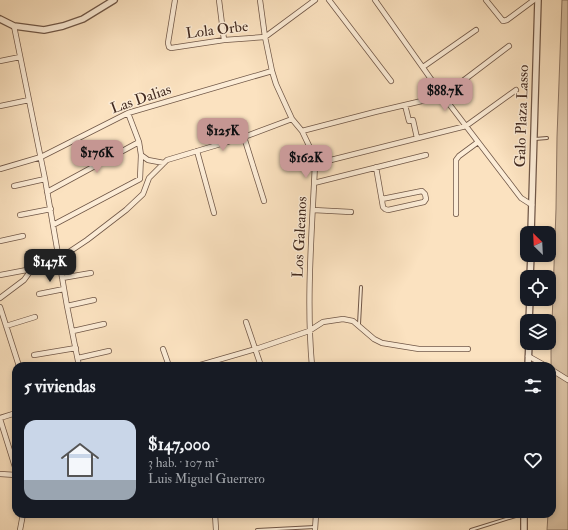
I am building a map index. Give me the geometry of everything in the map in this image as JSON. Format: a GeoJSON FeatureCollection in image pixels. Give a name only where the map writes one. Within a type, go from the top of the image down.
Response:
{"type":"FeatureCollection","features":[{"type":"Feature","properties":{"kind":"street"},"geometry":{"type":"LineString","coordinates":[[0,19],[14,26],[44,30],[63,26],[83,18],[114,0]]}},
{"type":"Feature","properties":{"kind":"street","name":"Lola Orbe"},"geometry":{"type":"LineString","coordinates":[[176,0],[168,43],[169,47],[171,48],[224,40],[265,37]]}},
{"type":"Feature","properties":{"kind":"street"},"geometry":{"type":"LineString","coordinates":[[219,0],[224,40]]}},
{"type":"Feature","properties":{"kind":"street","name":"Los Galeanos"},"geometry":{"type":"LineString","coordinates":[[260,0],[265,37],[276,84],[292,119],[302,131],[313,154],[315,164],[310,270],[309,331],[312,362]]}},
{"type":"Feature","properties":{"kind":"street"},"geometry":{"type":"LineString","coordinates":[[265,37],[315,0]]}},
{"type":"Feature","properties":{"kind":"street"},"geometry":{"type":"LineString","coordinates":[[329,0],[391,82]]}},
{"type":"Feature","properties":{"kind":"street"},"geometry":{"type":"LineString","coordinates":[[375,0],[443,96],[478,142],[521,198],[532,205]]}},
{"type":"Feature","properties":{"kind":"street"},"geometry":{"type":"LineString","coordinates":[[486,0],[503,21],[507,20],[534,0]]}},
{"type":"Feature","properties":{"kind":"street","name":"Galo Plaza Lasso"},"geometry":{"type":"LineString","coordinates":[[531,226],[538,0]]}},
{"type":"Feature","properties":{"kind":"street"},"geometry":{"type":"LineString","coordinates":[[14,26],[30,100],[60,258],[67,306],[79,362]]}},
{"type":"Feature","properties":{"kind":"street"},"geometry":{"type":"LineString","coordinates":[[423,68],[476,30]]}},
{"type":"Feature","properties":{"kind":"street"},"geometry":{"type":"LineString","coordinates":[[302,131],[405,104],[443,96],[509,46]]}},
{"type":"Feature","properties":{"kind":"street"},"geometry":{"type":"LineString","coordinates":[[0,61],[20,57]]}},
{"type":"Feature","properties":{"kind":"street","name":"Las Dalias"},"geometry":{"type":"LineString","coordinates":[[0,169],[41,157],[128,113],[272,71]]}},
{"type":"Feature","properties":{"kind":"street"},"geometry":{"type":"LineString","coordinates":[[315,164],[466,126],[516,90]]}},
{"type":"Feature","properties":{"kind":"street"},"geometry":{"type":"LineString","coordinates":[[0,106],[30,100]]}},
{"type":"Feature","properties":{"kind":"street"},"geometry":{"type":"LineString","coordinates":[[405,104],[409,121],[412,120],[417,138]]}},
{"type":"Feature","properties":{"kind":"street"},"geometry":{"type":"LineString","coordinates":[[128,113],[139,142],[141,155],[140,179]]}},
{"type":"Feature","properties":{"kind":"street"},"geometry":{"type":"LineString","coordinates":[[0,275],[46,265],[60,258],[87,240],[126,210],[143,194],[149,178],[164,163],[172,158],[244,137],[292,119]]}},
{"type":"Feature","properties":{"kind":"street"},"geometry":{"type":"LineString","coordinates":[[244,137],[264,201]]}},
{"type":"Feature","properties":{"kind":"street"},"geometry":{"type":"LineString","coordinates":[[47,192],[139,142]]}},
{"type":"Feature","properties":{"kind":"street"},"geometry":{"type":"LineString","coordinates":[[456,214],[456,160],[478,142]]}},
{"type":"Feature","properties":{"kind":"street"},"geometry":{"type":"LineString","coordinates":[[197,151],[214,213]]}},
{"type":"Feature","properties":{"kind":"street"},"geometry":{"type":"LineString","coordinates":[[141,155],[148,160],[164,163]]}},
{"type":"Feature","properties":{"kind":"street"},"geometry":{"type":"LineString","coordinates":[[314,183],[426,155]]}},
{"type":"Feature","properties":{"kind":"street"},"geometry":{"type":"LineString","coordinates":[[376,168],[383,206],[388,210],[424,202],[426,199],[425,194],[422,191],[382,199]]}},
{"type":"Feature","properties":{"kind":"street"},"geometry":{"type":"LineString","coordinates":[[53,224],[144,177],[149,178]]}},
{"type":"Feature","properties":{"kind":"street"},"geometry":{"type":"LineString","coordinates":[[14,186],[45,178]]}},
{"type":"Feature","properties":{"kind":"street"},"geometry":{"type":"LineString","coordinates":[[20,215],[51,209]]}},
{"type":"Feature","properties":{"kind":"street"},"geometry":{"type":"LineString","coordinates":[[313,210],[351,212]]}},
{"type":"Feature","properties":{"kind":"street"},"geometry":{"type":"LineString","coordinates":[[0,241],[23,236]]}},
{"type":"Feature","properties":{"kind":"street"},"geometry":{"type":"LineString","coordinates":[[0,298],[24,280],[32,269]]}},
{"type":"Feature","properties":{"kind":"street"},"geometry":{"type":"LineString","coordinates":[[62,278],[90,273]]}},
{"type":"Feature","properties":{"kind":"street"},"geometry":{"type":"LineString","coordinates":[[39,294],[64,289]]}},
{"type":"Feature","properties":{"kind":"street"},"geometry":{"type":"LineString","coordinates":[[67,306],[94,300]]}},
{"type":"Feature","properties":{"kind":"street"},"geometry":{"type":"LineString","coordinates":[[0,307],[18,362]]}},
{"type":"Feature","properties":{"kind":"street"},"geometry":{"type":"LineString","coordinates":[[6,326],[35,317]]}},
{"type":"Feature","properties":{"kind":"street"},"geometry":{"type":"LineString","coordinates":[[211,362],[309,331],[319,324],[328,321],[348,319],[359,325],[374,339],[382,343],[419,349],[468,349]]}},
{"type":"Feature","properties":{"kind":"street"},"geometry":{"type":"LineString","coordinates":[[246,322],[260,362]]}},
{"type":"Feature","properties":{"kind":"street"},"geometry":{"type":"LineString","coordinates":[[73,331],[104,324]]}},
{"type":"Feature","properties":{"kind":"street"},"geometry":{"type":"LineString","coordinates":[[34,355],[76,348]]}},
{"type":"Feature","properties":{"kind":"street"},"geometry":{"type":"LineString","coordinates":[[163,348],[168,362]]}},
{"type":"Feature","properties":{"kind":"street"},"geometry":{"type":"LineString","coordinates":[[528,350],[528,362]]}},
{"type":"Feature","properties":{"kind":"street"},"geometry":{"type":"LineString","coordinates":[[78,358],[109,351]]}},
{"type":"Feature","properties":{"kind":"street"},"geometry":{"type":"LineString","coordinates":[[528,356],[539,362]]}},
{"type":"Feature","properties":{"kind":"street"},"geometry":{"type":"LineString","coordinates":[[556,372],[568,380]]}},
{"type":"Feature","properties":{"kind":"street"},"geometry":{"type":"LineString","coordinates":[[12,414],[0,418],[12,457]]}},
{"type":"Feature","properties":{"kind":"street"},"geometry":{"type":"LineString","coordinates":[[0,474],[12,475]]}},
{"type":"Feature","properties":{"kind":"street"},"geometry":{"type":"LineString","coordinates":[[20,530],[22,518]]}},
{"type":"Feature","properties":{"kind":"street"},"geometry":{"type":"LineString","coordinates":[[215,518],[216,530]]}},
{"type":"Feature","properties":{"kind":"street"},"geometry":{"type":"LineString","coordinates":[[315,529],[316,518]]}},
{"type":"Feature","properties":{"kind":"street"},"geometry":{"type":"LineString","coordinates":[[523,518],[524,530]]}},
{"type":"Feature","properties":{"kind":"lane"},"geometry":{"type":"LineString","coordinates":[[534,140],[547,138]]}},
{"type":"Feature","properties":{"kind":"lane"},"geometry":{"type":"LineString","coordinates":[[359,325],[361,287]]}},
{"type":"Feature","properties":{"kind":"lane"},"geometry":{"type":"LineString","coordinates":[[471,530],[510,518]]}},
{"type":"Feature","properties":{"kind":"lane"},"geometry":{"type":"LineString","coordinates":[[257,530],[315,529]]}},
{"type":"Feature","properties":{"kind":"shaded area"},"geometry":{"type":"Polygon","coordinates":[[[562,0],[568,0],[568,530],[547,530],[548,518],[556,518],[556,362],[551,362],[551,352],[551,350],[556,350],[556,314],[552,314],[553,306],[556,306],[556,270],[554,270],[554,262],[556,262],[556,209],[562,0]]]}}]}
